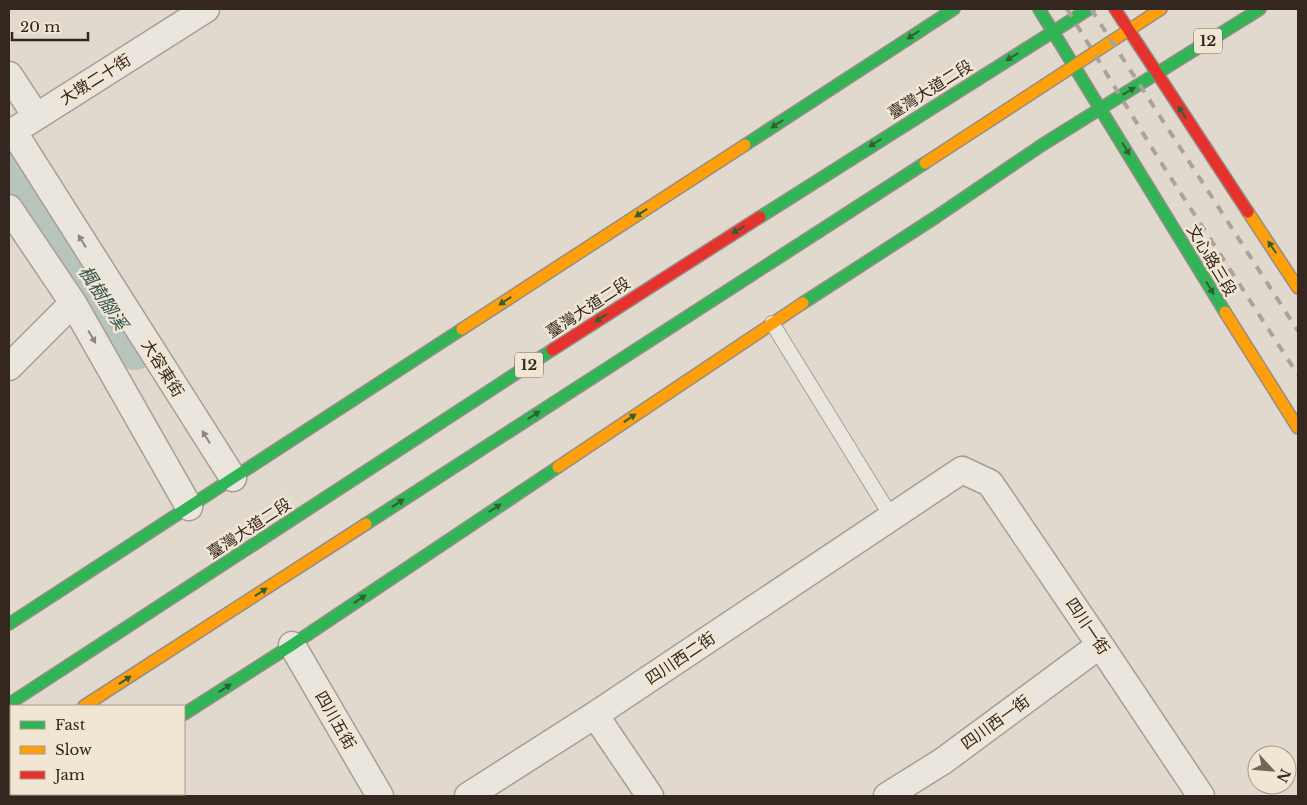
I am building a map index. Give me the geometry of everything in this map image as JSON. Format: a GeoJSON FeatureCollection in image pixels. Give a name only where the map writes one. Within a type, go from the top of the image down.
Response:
{"type":"FeatureCollection","features":[{"type":"Feature","properties":{"kind":"main road"},"geometry":{"type":"LineString","coordinates":[[9,624],[954,9]]}},
{"type":"Feature","properties":{"kind":"main road","name":"文心路三段"},"geometry":{"type":"LineString","coordinates":[[1040,9],[1251,355],[1298,428]]}},
{"type":"Feature","properties":{"kind":"main road","name":"臺灣大道二段"},"geometry":{"type":"LineString","coordinates":[[9,704],[656,282],[1089,9]]}},
{"type":"Feature","properties":{"kind":"main road"},"geometry":{"type":"LineString","coordinates":[[1116,9],[1157,74],[1296,280]]}},
{"type":"Feature","properties":{"kind":"main road"},"geometry":{"type":"LineString","coordinates":[[86,705],[1161,9]]}},
{"type":"Feature","properties":{"kind":"main road","name":"12"},"geometry":{"type":"LineString","coordinates":[[185,713],[292,645],[772,322],[936,217],[1100,107],[1157,74],[1260,9]]}},
{"type":"Feature","properties":{"kind":"street","name":"大墩二十街"},"geometry":{"type":"LineString","coordinates":[[11,132],[206,9]]}},
{"type":"Feature","properties":{"kind":"street"},"geometry":{"type":"LineString","coordinates":[[9,75],[36,116]]}},
{"type":"Feature","properties":{"kind":"street","name":"大容東街"},"geometry":{"type":"LineString","coordinates":[[11,132],[232,478]]}},
{"type":"Feature","properties":{"kind":"street"},"geometry":{"type":"LineString","coordinates":[[9,208],[73,303],[189,507]]}},
{"type":"Feature","properties":{"kind":"street"},"geometry":{"type":"LineString","coordinates":[[9,367],[73,303]]}},
{"type":"Feature","properties":{"kind":"street","name":"四川西二街"},"geometry":{"type":"LineString","coordinates":[[468,796],[595,715],[962,470]]}},
{"type":"Feature","properties":{"kind":"street","name":"四川一街"},"geometry":{"type":"LineString","coordinates":[[962,470],[990,483],[1201,796]]}},
{"type":"Feature","properties":{"kind":"street","name":"四川五街"},"geometry":{"type":"LineString","coordinates":[[292,645],[380,796]]}},
{"type":"Feature","properties":{"kind":"street","name":"四川西一街"},"geometry":{"type":"LineString","coordinates":[[886,796],[943,761],[1100,645]]}},
{"type":"Feature","properties":{"kind":"street"},"geometry":{"type":"LineString","coordinates":[[595,715],[650,796]]}},
{"type":"Feature","properties":{"kind":"lane"},"geometry":{"type":"LineString","coordinates":[[772,322],[891,516]]}},
{"type":"Feature","properties":{"kind":"waterway","name":"楓樹腳溪"},"geometry":{"type":"LineString","coordinates":[[9,151],[135,347]]}},
{"type":"Feature","properties":{"kind":"railway"},"geometry":{"type":"LineString","coordinates":[[1067,9],[1160,161],[1298,375]]}},
{"type":"Feature","properties":{"kind":"railway"},"geometry":{"type":"LineString","coordinates":[[1091,9],[1298,331]]}},
{"type":"Feature","properties":{"kind":"traffic: fast"},"geometry":{"type":"LineString","coordinates":[[745,145],[954,9]]}},
{"type":"Feature","properties":{"kind":"traffic: fast"},"geometry":{"type":"LineString","coordinates":[[1039,9],[1225,312]]}},
{"type":"Feature","properties":{"kind":"traffic: fast"},"geometry":{"type":"LineString","coordinates":[[760,217],[1089,9]]}},
{"type":"Feature","properties":{"kind":"traffic: fast"},"geometry":{"type":"LineString","coordinates":[[803,303],[936,217],[1042,145],[1260,9]]}},
{"type":"Feature","properties":{"kind":"traffic: fast"},"geometry":{"type":"LineString","coordinates":[[366,524],[925,163]]}},
{"type":"Feature","properties":{"kind":"traffic: fast"},"geometry":{"type":"LineString","coordinates":[[9,624],[462,329]]}},
{"type":"Feature","properties":{"kind":"traffic: fast"},"geometry":{"type":"LineString","coordinates":[[9,704],[552,350]]}},
{"type":"Feature","properties":{"kind":"traffic: fast"},"geometry":{"type":"LineString","coordinates":[[185,713],[292,645],[558,467]]}},
{"type":"Feature","properties":{"kind":"traffic: slow"},"geometry":{"type":"LineString","coordinates":[[925,163],[1161,9]]}},
{"type":"Feature","properties":{"kind":"traffic: slow"},"geometry":{"type":"LineString","coordinates":[[462,329],[745,145]]}},
{"type":"Feature","properties":{"kind":"traffic: slow"},"geometry":{"type":"LineString","coordinates":[[1248,212],[1298,288]]}},
{"type":"Feature","properties":{"kind":"traffic: slow"},"geometry":{"type":"LineString","coordinates":[[558,467],[803,303]]}},
{"type":"Feature","properties":{"kind":"traffic: slow"},"geometry":{"type":"LineString","coordinates":[[1225,312],[1298,428]]}},
{"type":"Feature","properties":{"kind":"traffic: slow"},"geometry":{"type":"LineString","coordinates":[[86,705],[366,524]]}},
{"type":"Feature","properties":{"kind":"traffic: jam"},"geometry":{"type":"LineString","coordinates":[[1115,9],[1248,212]]}},
{"type":"Feature","properties":{"kind":"traffic: jam"},"geometry":{"type":"LineString","coordinates":[[552,350],[760,217]]}}]}
